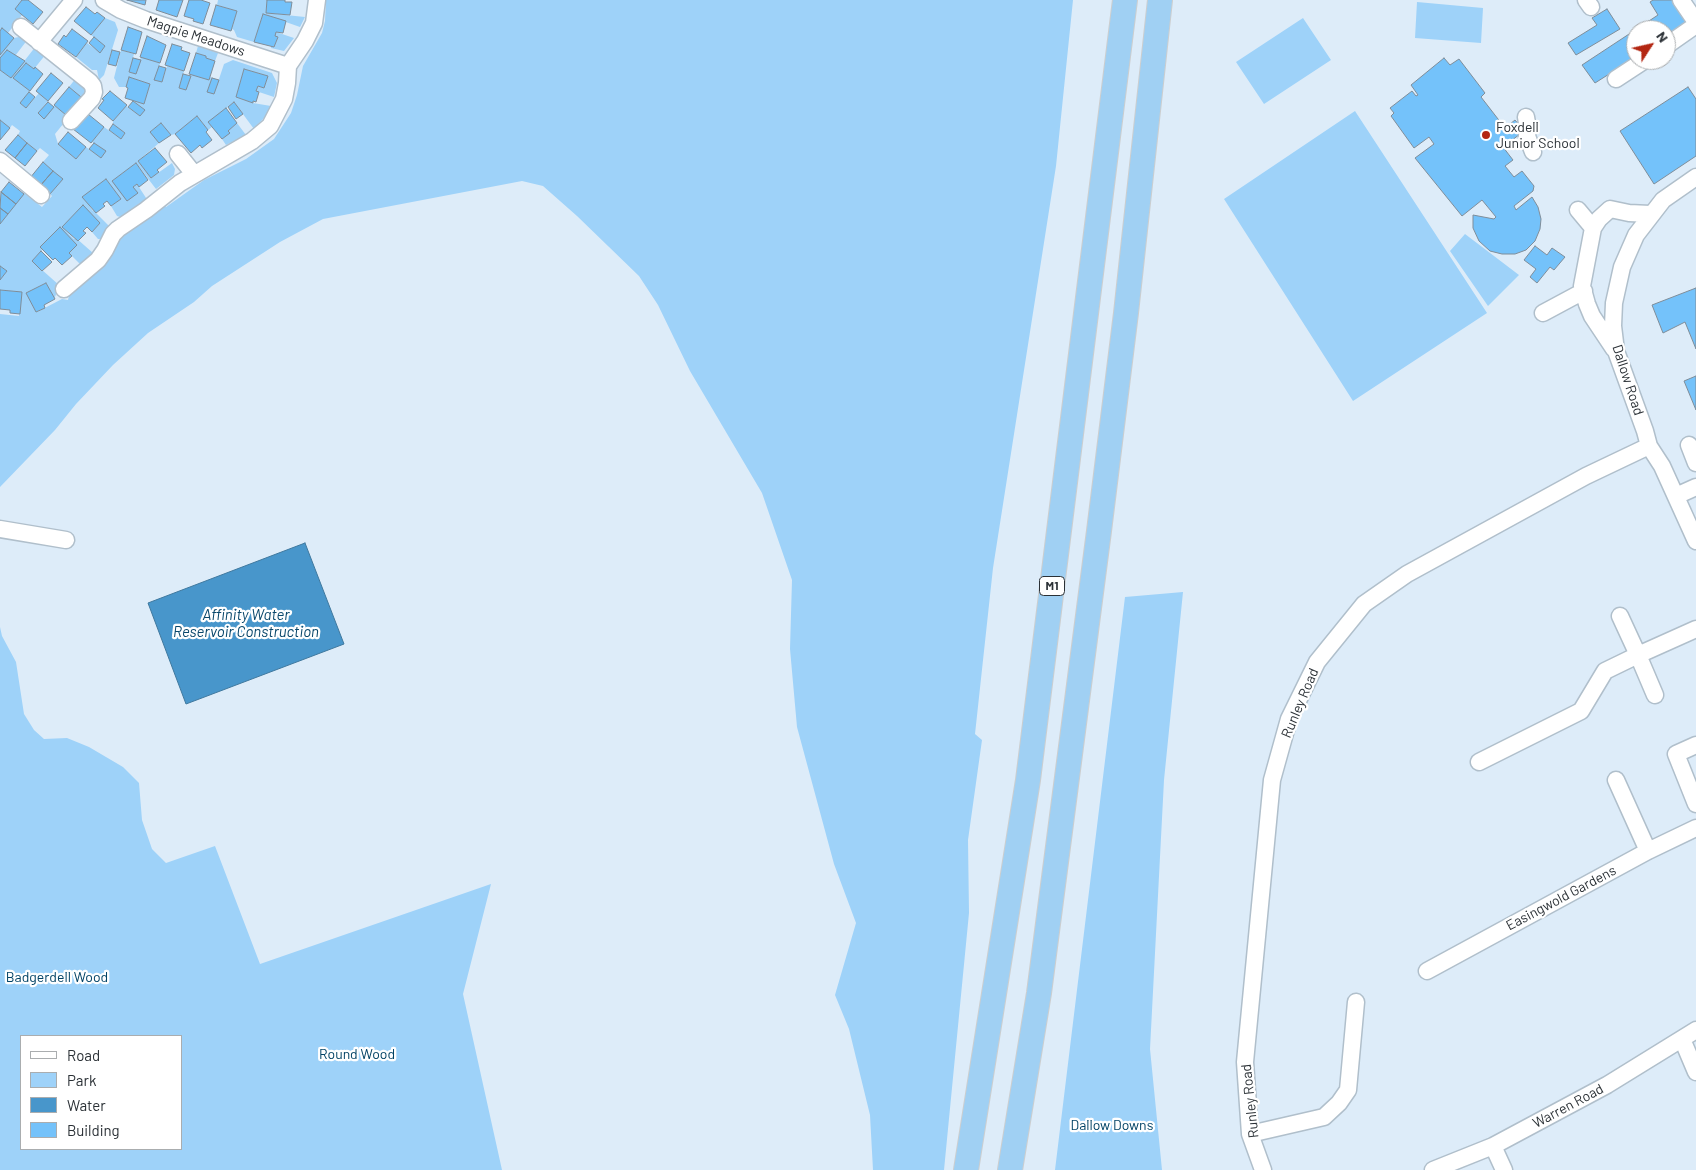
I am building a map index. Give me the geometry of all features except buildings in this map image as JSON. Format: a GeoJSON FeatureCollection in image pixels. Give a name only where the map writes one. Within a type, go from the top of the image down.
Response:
{"type":"FeatureCollection","features":[{"type":"Feature","properties":{"kind":"highway","name":"M1"},"geometry":{"type":"LineString","coordinates":[[966,1170],[1028,780],[1125,0]]}},
{"type":"Feature","properties":{"kind":"highway"},"geometry":{"type":"LineString","coordinates":[[1010,1170],[1039,993],[1104,491],[1126,313],[1160,0]]}},
{"type":"Feature","properties":{"kind":"street"},"geometry":{"type":"LineString","coordinates":[[40,42],[74,0]]}},
{"type":"Feature","properties":{"kind":"street"},"geometry":{"type":"LineString","coordinates":[[64,289],[98,260],[118,229],[194,174],[252,141],[270,126],[284,99],[288,66],[305,41],[314,23],[317,0]]}},
{"type":"Feature","properties":{"kind":"street"},"geometry":{"type":"LineString","coordinates":[[1676,39],[1696,24],[1681,0]]}},
{"type":"Feature","properties":{"kind":"street","name":"Magpie Meadows"},"geometry":{"type":"LineString","coordinates":[[106,1],[121,10],[146,20],[288,66]]}},
{"type":"Feature","properties":{"kind":"street"},"geometry":{"type":"LineString","coordinates":[[21,27],[90,82],[94,89],[92,98],[71,122]]}},
{"type":"Feature","properties":{"kind":"street"},"geometry":{"type":"LineString","coordinates":[[1616,79],[1629,70]]}},
{"type":"Feature","properties":{"kind":"street"},"geometry":{"type":"LineString","coordinates":[[1526,117],[1527,136],[1533,152]]}},
{"type":"Feature","properties":{"kind":"street"},"geometry":{"type":"LineString","coordinates":[[178,154],[194,174]]}},
{"type":"Feature","properties":{"kind":"street"},"geometry":{"type":"LineString","coordinates":[[0,161],[42,195]]}},
{"type":"Feature","properties":{"kind":"street","name":"Dallow Road"},"geometry":{"type":"LineString","coordinates":[[1694,531],[1650,446],[1616,351],[1613,326],[1614,303],[1622,267],[1636,235],[1650,214],[1663,200],[1696,177]]}},
{"type":"Feature","properties":{"kind":"street"},"geometry":{"type":"LineString","coordinates":[[1578,210],[1593,228]]}},
{"type":"Feature","properties":{"kind":"street"},"geometry":{"type":"LineString","coordinates":[[1616,351],[1592,316],[1582,286],[1593,228],[1599,219],[1610,210],[1650,214]]}},
{"type":"Feature","properties":{"kind":"street"},"geometry":{"type":"LineString","coordinates":[[1543,313],[1585,297],[1614,303]]}},
{"type":"Feature","properties":{"kind":"street"},"geometry":{"type":"LineString","coordinates":[[1689,445],[1696,463]]}},
{"type":"Feature","properties":{"kind":"street","name":"Runley Road"},"geometry":{"type":"LineString","coordinates":[[1263,1170],[1250,1134],[1245,1062],[1272,780],[1290,719],[1317,662],[1364,604],[1407,574],[1586,476],[1650,446]]}},
{"type":"Feature","properties":{"kind":"street"},"geometry":{"type":"LineString","coordinates":[[1676,496],[1696,487]]}},
{"type":"Feature","properties":{"kind":"street"},"geometry":{"type":"LineString","coordinates":[[0,529],[66,540]]}},
{"type":"Feature","properties":{"kind":"street"},"geometry":{"type":"LineString","coordinates":[[1620,616],[1655,695]]}},
{"type":"Feature","properties":{"kind":"street"},"geometry":{"type":"LineString","coordinates":[[1479,762],[1581,711],[1605,671],[1696,629]]}},
{"type":"Feature","properties":{"kind":"street"},"geometry":{"type":"LineString","coordinates":[[1696,745],[1676,754],[1696,804]]}},
{"type":"Feature","properties":{"kind":"street"},"geometry":{"type":"LineString","coordinates":[[1616,780],[1648,851]]}},
{"type":"Feature","properties":{"kind":"street","name":"Easingwold Gardens"},"geometry":{"type":"LineString","coordinates":[[1427,971],[1648,851],[1696,828]]}},
{"type":"Feature","properties":{"kind":"street"},"geometry":{"type":"LineString","coordinates":[[1250,1134],[1324,1118],[1339,1104],[1348,1090],[1356,1002]]}},
{"type":"Feature","properties":{"kind":"street"},"geometry":{"type":"LineString","coordinates":[[1689,1035],[1696,1072]]}},
{"type":"Feature","properties":{"kind":"street","name":"Warren Road"},"geometry":{"type":"LineString","coordinates":[[1433,1170],[1493,1146],[1607,1085],[1689,1035]]}},
{"type":"Feature","properties":{"kind":"street"},"geometry":{"type":"LineString","coordinates":[[1493,1146],[1504,1170]]}},
{"type":"Feature","properties":{"kind":"green space"},"geometry":{"type":"Polygon","coordinates":[[[0,0],[22,0],[15,9],[22,15],[8,33],[0,31],[0,0]]]}},
{"type":"Feature","properties":{"kind":"green space"},"geometry":{"type":"Polygon","coordinates":[[[218,0],[267,0],[266,13],[305,17],[300,27],[263,14],[254,42],[237,37],[232,29],[237,11],[217,5],[218,0]]]}},
{"type":"Feature","properties":{"kind":"green space"},"geometry":{"type":"Polygon","coordinates":[[[326,0],[1073,0],[1056,166],[993,568],[975,734],[982,740],[968,840],[969,913],[944,1170],[873,1170],[870,1115],[849,1029],[835,995],[856,923],[834,864],[797,727],[790,649],[792,580],[762,493],[690,371],[658,305],[639,276],[543,186],[522,181],[323,219],[280,242],[212,286],[194,302],[148,333],[113,365],[76,404],[55,430],[0,487],[0,314],[19,316],[21,292],[0,290],[0,280],[7,271],[0,266],[0,224],[24,193],[42,207],[52,196],[50,194],[62,179],[43,162],[49,155],[40,148],[37,151],[18,135],[20,131],[12,125],[10,128],[0,120],[0,70],[11,78],[36,46],[46,54],[34,69],[26,63],[14,78],[30,91],[20,103],[26,108],[39,93],[48,101],[38,113],[55,106],[66,115],[80,97],[69,87],[76,78],[86,87],[88,93],[55,134],[58,144],[76,159],[86,147],[101,158],[105,151],[92,142],[104,127],[121,139],[125,133],[113,124],[113,121],[126,106],[140,116],[144,110],[133,100],[144,104],[150,84],[129,77],[126,87],[119,87],[114,78],[121,50],[134,54],[129,72],[136,74],[141,57],[160,63],[155,80],[162,82],[167,66],[184,71],[179,88],[186,90],[191,74],[209,80],[210,77],[212,78],[207,91],[214,94],[224,64],[233,60],[272,73],[277,83],[274,97],[256,91],[258,86],[264,88],[268,76],[244,69],[236,97],[253,103],[271,106],[264,118],[254,129],[234,102],[209,122],[212,127],[208,130],[197,116],[175,134],[171,135],[161,123],[151,131],[159,143],[138,161],[151,178],[172,163],[175,169],[174,175],[156,189],[136,163],[112,181],[133,187],[137,184],[148,201],[123,218],[117,216],[111,206],[121,199],[106,179],[83,197],[93,211],[110,227],[104,239],[98,239],[92,232],[100,223],[83,206],[62,227],[93,253],[93,256],[82,266],[69,253],[77,245],[60,228],[40,247],[42,250],[32,261],[59,285],[59,288],[54,299],[46,283],[27,293],[37,312],[62,299],[68,300],[70,291],[120,235],[164,204],[166,207],[204,180],[246,159],[274,139],[291,113],[303,66],[322,33],[325,21],[326,0]]]}},
{"type":"Feature","properties":{"kind":"green space"},"geometry":{"type":"Polygon","coordinates":[[[1417,2],[1483,8],[1481,43],[1415,38],[1417,2]]]}},
{"type":"Feature","properties":{"kind":"green space"},"geometry":{"type":"Polygon","coordinates":[[[105,18],[115,22],[118,30],[104,75],[99,80],[97,70],[92,70],[76,57],[87,43],[100,52],[105,46],[91,35],[105,18]]]}},
{"type":"Feature","properties":{"kind":"green space"},"geometry":{"type":"Polygon","coordinates":[[[1303,18],[1331,60],[1264,104],[1236,62],[1303,18]]]}},
{"type":"Feature","properties":{"kind":"green space"},"geometry":{"type":"Polygon","coordinates":[[[276,32],[294,38],[284,51],[271,48],[271,46],[274,47],[278,37],[275,36],[276,32]]]}},
{"type":"Feature","properties":{"kind":"green space"},"geometry":{"type":"Polygon","coordinates":[[[24,36],[28,39],[15,56],[7,50],[0,58],[0,55],[14,38],[24,36]]]}},
{"type":"Feature","properties":{"kind":"green space"},"geometry":{"type":"Polygon","coordinates":[[[198,46],[218,53],[215,61],[196,53],[198,46]]]}},
{"type":"Feature","properties":{"kind":"green space"},"geometry":{"type":"Polygon","coordinates":[[[1355,111],[1487,313],[1353,401],[1224,199],[1355,111]]]}},
{"type":"Feature","properties":{"kind":"green space"},"geometry":{"type":"Polygon","coordinates":[[[237,123],[246,135],[226,145],[222,139],[237,123]]]}},
{"type":"Feature","properties":{"kind":"green space"},"geometry":{"type":"Polygon","coordinates":[[[1465,234],[1519,275],[1488,306],[1450,251],[1465,234]]]}},
{"type":"Feature","properties":{"kind":"green space","name":"Dallow Downs"},"geometry":{"type":"Polygon","coordinates":[[[1183,592],[1164,780],[1150,1049],[1162,1170],[1055,1170],[1125,597],[1183,592]]]}},
{"type":"Feature","properties":{"kind":"green space","name":"Round Wood"},"geometry":{"type":"Polygon","coordinates":[[[0,627],[2,636],[16,662],[24,714],[34,730],[44,739],[67,738],[89,747],[123,767],[139,783],[142,820],[152,849],[166,863],[215,846],[260,964],[491,884],[463,994],[502,1170],[0,1170],[0,627]]]}},
{"type":"Feature","properties":{"kind":"water","name":"Affinity Water Reservoir Construction"},"geometry":{"type":"Polygon","coordinates":[[[305,543],[344,644],[186,704],[148,603],[305,543]]]}},
{"type":"Feature","properties":{"kind":"place","name":"Foxdell Junior School"},"geometry":{"type":"Point","coordinates":[1486,135]}},
{"type":"Feature","properties":{"kind":"park label","name":"Badgerdell Wood"},"geometry":{"type":"Point","coordinates":[57,977]}}]}
